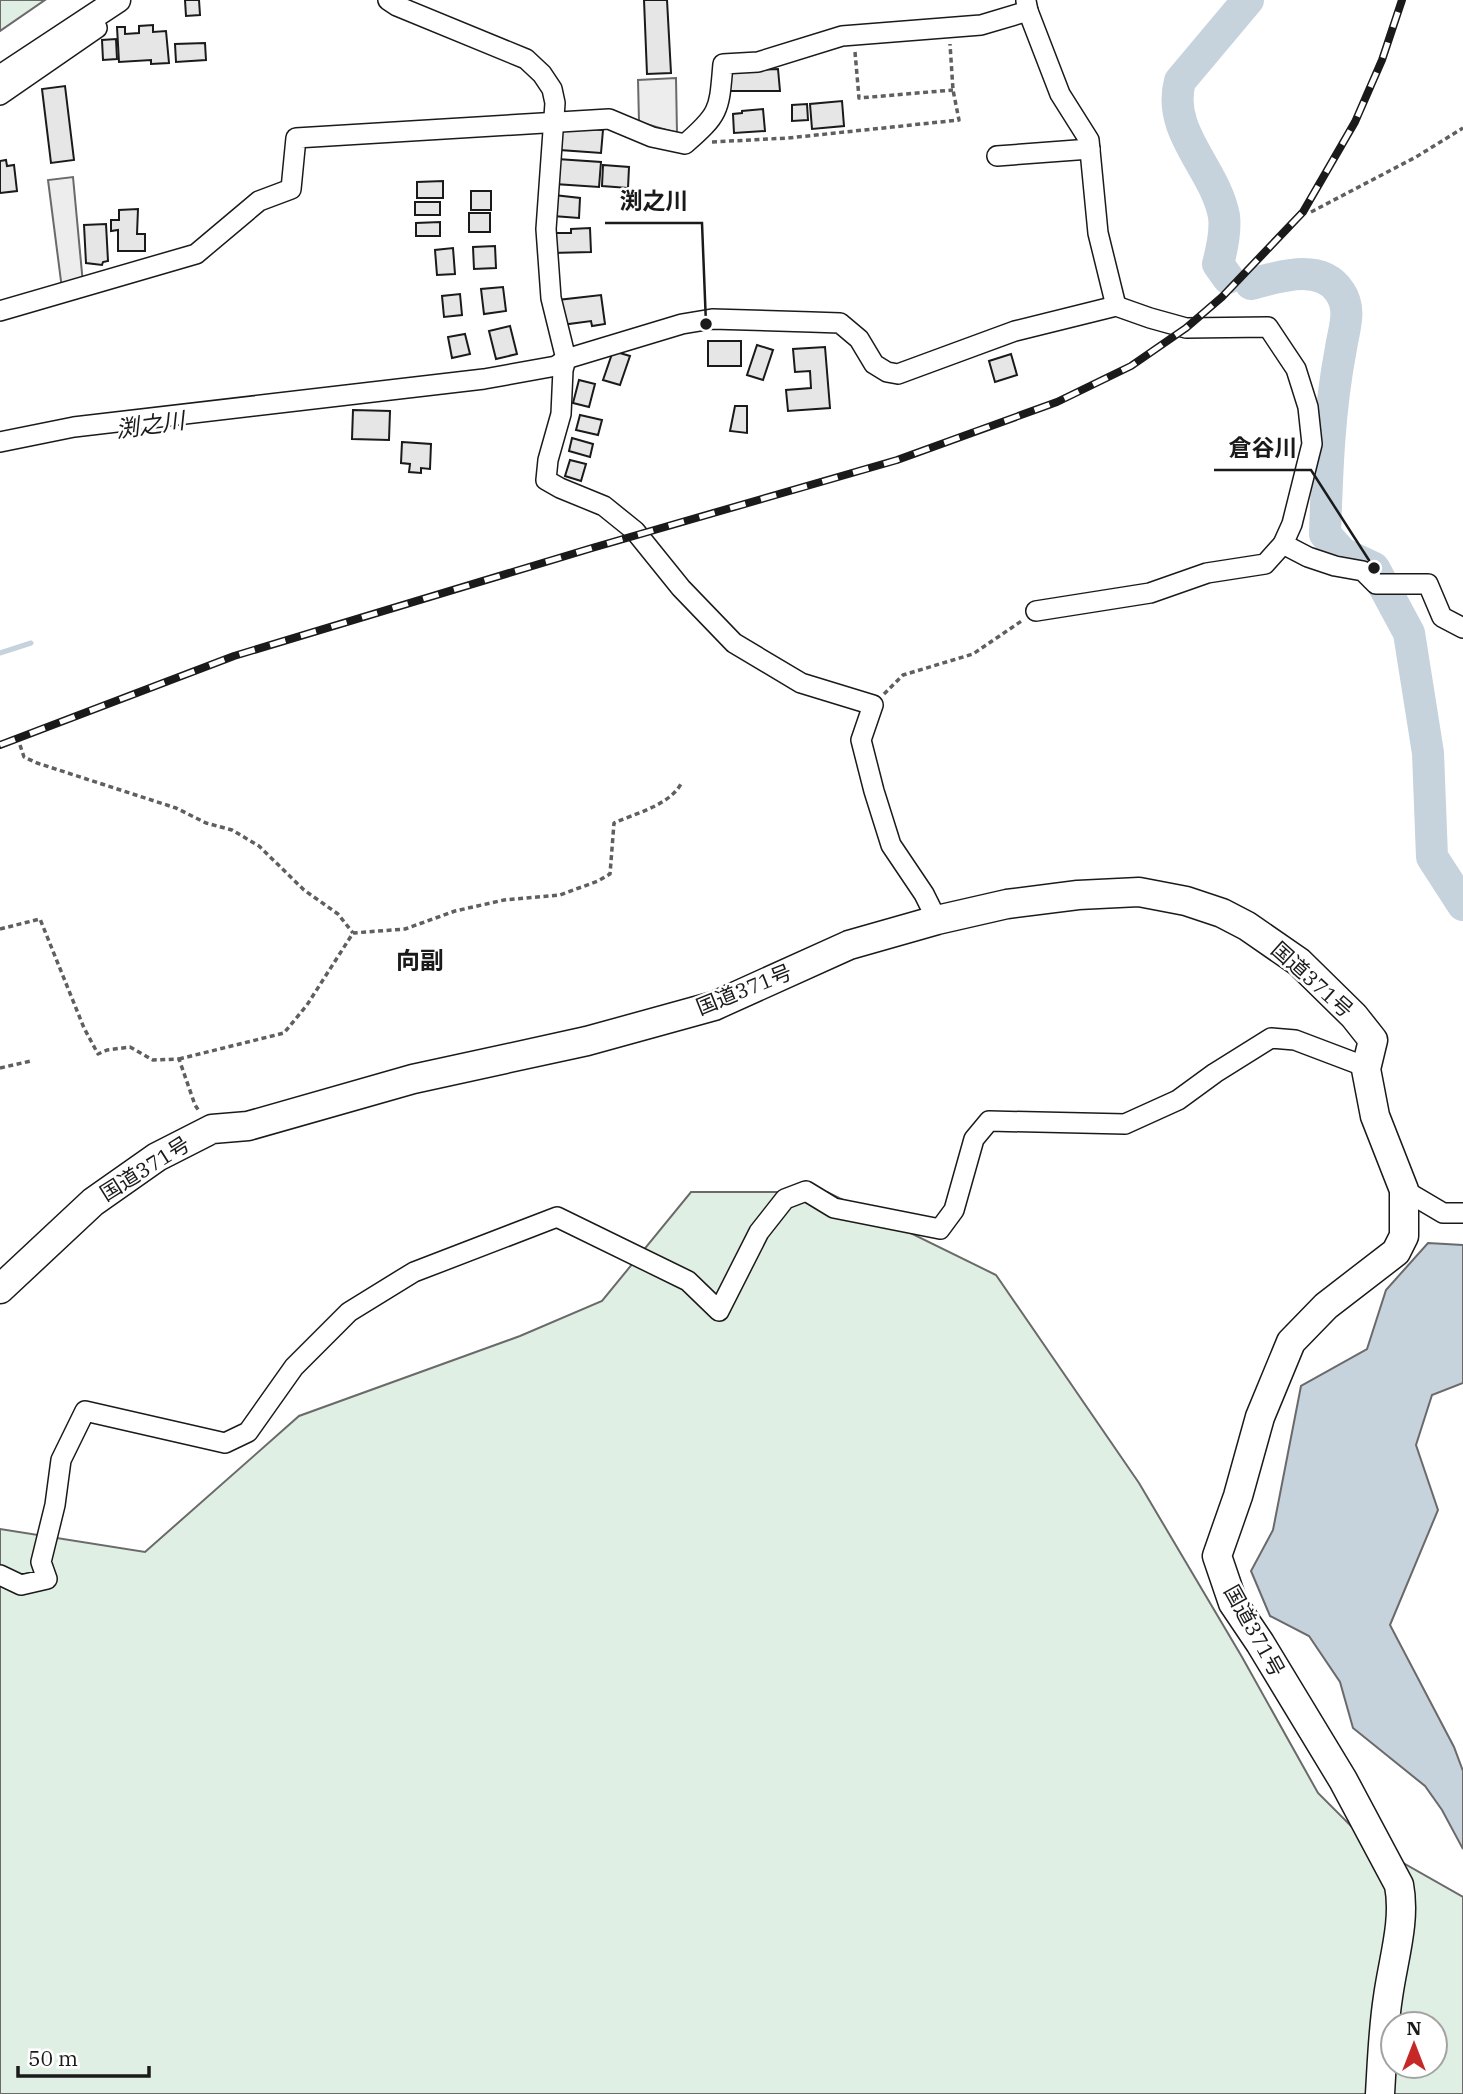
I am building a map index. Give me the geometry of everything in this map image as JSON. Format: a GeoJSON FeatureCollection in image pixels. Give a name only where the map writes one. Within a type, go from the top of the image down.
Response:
{"type":"FeatureCollection","features":[{"type":"Feature","properties":{"kind":"highway","name":"国道371号"},"geometry":{"type":"LineString","coordinates":[[0,1289],[93,1202],[157,1157],[212,1129],[247,1126],[414,1079],[587,1041],[714,1006],[849,945],[1007,904],[1078,895],[1139,892],[1186,901],[1222,913],[1247,926],[1299,962],[1354,1016],[1373,1040],[1366,1069],[1375,1116],[1404,1190],[1404,1236],[1396,1252],[1326,1306],[1291,1342],[1260,1417],[1238,1496],[1217,1556],[1233,1602],[1343,1780],[1399,1885],[1402,1902],[1400,1925],[1384,2022],[1380,2094]]}},
{"type":"Feature","properties":{"kind":"main road"},"geometry":{"type":"LineString","coordinates":[[0,78],[118,0]]}},
{"type":"Feature","properties":{"kind":"street"},"geometry":{"type":"LineString","coordinates":[[0,95],[124,8],[130,0]]}},
{"type":"Feature","properties":{"kind":"street"},"geometry":{"type":"LineString","coordinates":[[388,0],[526,59],[542,74],[552,89],[554,122],[546,229],[551,298],[566,359],[561,414],[546,470],[547,480],[604,506],[635,531],[681,588],[734,643],[801,683],[873,705],[861,740],[873,791],[891,845],[924,894],[937,920]]}},
{"type":"Feature","properties":{"kind":"street"},"geometry":{"type":"LineString","coordinates":[[0,311],[196,254],[259,201],[291,189],[296,138],[609,119],[652,137],[685,144],[705,127],[720,107],[723,64],[758,62],[842,36],[981,25],[1027,6],[1060,94],[1089,140],[1098,233],[1116,306]]}},
{"type":"Feature","properties":{"kind":"street"},"geometry":{"type":"LineString","coordinates":[[997,156],[1090,149]]}},
{"type":"Feature","properties":{"kind":"street"},"geometry":{"type":"LineString","coordinates":[[0,442],[74,427],[484,379],[556,366],[566,359],[682,324],[712,319],[840,323],[859,339],[874,364],[887,372],[898,374],[1015,331],[1116,306],[1186,328],[1268,327],[1296,369],[1308,407],[1312,444],[1292,524],[1283,544],[1265,564],[1207,573],[1150,593],[1036,611]]}},
{"type":"Feature","properties":{"kind":"street"},"geometry":{"type":"LineString","coordinates":[[1283,544],[1317,560],[1363,571],[1376,584],[1428,584],[1442,617],[1463,628]]}},
{"type":"Feature","properties":{"kind":"street"},"geometry":{"type":"LineString","coordinates":[[0,1575],[21,1585],[47,1579],[41,1562],[55,1505],[61,1460],[85,1411],[225,1443],[248,1432],[294,1367],[349,1312],[414,1272],[556,1217],[688,1281],[719,1311],[759,1232],[786,1199],[806,1191],[834,1208],[940,1229],[954,1210],[974,1139],[989,1121],[1125,1124],[1178,1100],[1214,1073],[1270,1038],[1295,1040],[1366,1069]]}},
{"type":"Feature","properties":{"kind":"street"},"geometry":{"type":"LineString","coordinates":[[1404,1190],[1443,1213],[1463,1213]]}},
{"type":"Feature","properties":{"kind":"path"},"geometry":{"type":"LineString","coordinates":[[685,144],[788,138],[959,120],[953,90],[949,28]]}},
{"type":"Feature","properties":{"kind":"path"},"geometry":{"type":"LineString","coordinates":[[853,36],[859,98],[953,90]]}},
{"type":"Feature","properties":{"kind":"path"},"geometry":{"type":"LineString","coordinates":[[1311,212],[1416,157],[1463,128]]}},
{"type":"Feature","properties":{"kind":"path"},"geometry":{"type":"LineString","coordinates":[[873,705],[903,675],[973,654],[1036,611]]}},
{"type":"Feature","properties":{"kind":"path"},"geometry":{"type":"LineString","coordinates":[[20,745],[24,757],[37,763],[110,785],[176,808],[206,823],[232,830],[259,846],[304,890],[338,914],[353,933]]}},
{"type":"Feature","properties":{"kind":"path"},"geometry":{"type":"LineString","coordinates":[[353,933],[405,929],[455,911],[504,900],[560,895],[598,881],[610,874],[614,823],[657,805],[676,793],[681,784]]}},
{"type":"Feature","properties":{"kind":"path"},"geometry":{"type":"LineString","coordinates":[[0,929],[40,919],[83,1028],[98,1054],[130,1047],[153,1060],[178,1059],[284,1033],[307,1005],[353,933]]}},
{"type":"Feature","properties":{"kind":"path"},"geometry":{"type":"LineString","coordinates":[[178,1059],[195,1105],[212,1129]]}},
{"type":"Feature","properties":{"kind":"path"},"geometry":{"type":"LineString","coordinates":[[0,1068],[31,1060]]}},
{"type":"Feature","properties":{"kind":"green space"},"geometry":{"type":"Polygon","coordinates":[[[0,0],[45,0],[0,31],[0,0]]]}},
{"type":"Feature","properties":{"kind":"green space"},"geometry":{"type":"Polygon","coordinates":[[[691,1192],[827,1192],[996,1275],[1139,1483],[1242,1657],[1318,1793],[1368,1843],[1463,1897],[1463,2094],[0,2094],[0,1529],[145,1552],[299,1416],[520,1336],[602,1301],[691,1192]]]}},
{"type":"Feature","properties":{"kind":"shaded area"},"geometry":{"type":"Polygon","coordinates":[[[676,78],[677,133],[639,122],[638,80],[676,78]]]}},
{"type":"Feature","properties":{"kind":"shaded area"},"geometry":{"type":"Polygon","coordinates":[[[73,177],[83,284],[62,289],[48,180],[73,177]]]}},
{"type":"Feature","properties":{"kind":"shaded area"},"geometry":{"type":"Polygon","coordinates":[[[1428,1243],[1463,1245],[1463,1383],[1432,1395],[1416,1445],[1438,1510],[1390,1625],[1454,1747],[1463,1771],[1463,1849],[1442,1810],[1425,1786],[1353,1728],[1340,1682],[1309,1636],[1270,1616],[1251,1571],[1273,1530],[1301,1386],[1367,1349],[1386,1290],[1428,1243]]]}},
{"type":"Feature","properties":{"kind":"building"},"geometry":{"type":"Polygon","coordinates":[[[185,0],[199,0],[200,15],[186,16],[185,0]]]}},
{"type":"Feature","properties":{"kind":"building"},"geometry":{"type":"Polygon","coordinates":[[[644,0],[667,0],[671,73],[647,74],[644,0]]]}},
{"type":"Feature","properties":{"kind":"building"},"geometry":{"type":"Polygon","coordinates":[[[153,25],[153,32],[166,31],[169,63],[151,64],[151,60],[119,62],[117,27],[125,27],[125,34],[139,33],[139,26],[153,25]]]}},
{"type":"Feature","properties":{"kind":"building"},"geometry":{"type":"Polygon","coordinates":[[[116,39],[117,59],[103,60],[102,40],[116,39]]]}},
{"type":"Feature","properties":{"kind":"building"},"geometry":{"type":"Polygon","coordinates":[[[205,43],[206,60],[176,62],[175,44],[205,43]]]}},
{"type":"Feature","properties":{"kind":"building"},"geometry":{"type":"Polygon","coordinates":[[[778,69],[780,91],[726,91],[728,75],[734,71],[778,69]]]}},
{"type":"Feature","properties":{"kind":"building"},"geometry":{"type":"Polygon","coordinates":[[[65,86],[74,160],[51,163],[42,89],[65,86]]]}},
{"type":"Feature","properties":{"kind":"building"},"geometry":{"type":"Polygon","coordinates":[[[842,101],[844,126],[812,129],[810,104],[842,101]]]}},
{"type":"Feature","properties":{"kind":"building"},"geometry":{"type":"Polygon","coordinates":[[[807,104],[808,120],[792,121],[792,105],[807,104]]]}},
{"type":"Feature","properties":{"kind":"building"},"geometry":{"type":"Polygon","coordinates":[[[763,109],[765,131],[734,133],[733,114],[763,109]]]}},
{"type":"Feature","properties":{"kind":"building"},"geometry":{"type":"Polygon","coordinates":[[[562,127],[603,130],[601,153],[560,150],[562,127]]]}},
{"type":"Feature","properties":{"kind":"building"},"geometry":{"type":"Polygon","coordinates":[[[557,159],[601,162],[599,187],[555,184],[557,159]]]}},
{"type":"Feature","properties":{"kind":"building"},"geometry":{"type":"Polygon","coordinates":[[[6,160],[7,166],[14,165],[17,191],[0,193],[0,161],[6,160]]]}},
{"type":"Feature","properties":{"kind":"building"},"geometry":{"type":"Polygon","coordinates":[[[603,165],[629,167],[628,188],[602,186],[603,165]]]}},
{"type":"Feature","properties":{"kind":"building"},"geometry":{"type":"Polygon","coordinates":[[[443,181],[443,198],[417,198],[417,182],[443,181]]]}},
{"type":"Feature","properties":{"kind":"building"},"geometry":{"type":"Polygon","coordinates":[[[471,191],[491,191],[491,210],[471,210],[471,191]]]}},
{"type":"Feature","properties":{"kind":"building"},"geometry":{"type":"Polygon","coordinates":[[[554,195],[580,198],[579,218],[553,216],[554,195]]]}},
{"type":"Feature","properties":{"kind":"building"},"geometry":{"type":"Polygon","coordinates":[[[415,202],[440,202],[440,215],[415,215],[415,202]]]}},
{"type":"Feature","properties":{"kind":"building"},"geometry":{"type":"Polygon","coordinates":[[[138,209],[137,234],[145,234],[145,251],[118,251],[118,230],[111,231],[111,220],[119,220],[119,210],[138,209]]]}},
{"type":"Feature","properties":{"kind":"building"},"geometry":{"type":"Polygon","coordinates":[[[469,213],[490,213],[490,232],[469,232],[469,213]]]}},
{"type":"Feature","properties":{"kind":"building"},"geometry":{"type":"Polygon","coordinates":[[[440,222],[440,236],[416,236],[416,223],[440,222]]]}},
{"type":"Feature","properties":{"kind":"building"},"geometry":{"type":"Polygon","coordinates":[[[106,224],[108,261],[102,265],[86,263],[84,225],[106,224]]]}},
{"type":"Feature","properties":{"kind":"building"},"geometry":{"type":"Polygon","coordinates":[[[590,228],[591,252],[551,253],[551,233],[571,233],[571,229],[590,228]]]}},
{"type":"Feature","properties":{"kind":"building"},"geometry":{"type":"Polygon","coordinates":[[[495,246],[496,268],[474,269],[473,247],[495,246]]]}},
{"type":"Feature","properties":{"kind":"building"},"geometry":{"type":"Polygon","coordinates":[[[453,248],[455,274],[437,275],[435,250],[453,248]]]}},
{"type":"Feature","properties":{"kind":"building"},"geometry":{"type":"Polygon","coordinates":[[[503,287],[506,311],[484,314],[481,289],[503,287]]]}},
{"type":"Feature","properties":{"kind":"building"},"geometry":{"type":"Polygon","coordinates":[[[460,294],[462,315],[444,317],[442,296],[460,294]]]}},
{"type":"Feature","properties":{"kind":"building"},"geometry":{"type":"Polygon","coordinates":[[[601,295],[605,324],[592,326],[591,321],[561,325],[558,300],[601,295]]]}},
{"type":"Feature","properties":{"kind":"building"},"geometry":{"type":"Polygon","coordinates":[[[510,326],[517,354],[496,359],[489,331],[510,326]]]}},
{"type":"Feature","properties":{"kind":"building"},"geometry":{"type":"Polygon","coordinates":[[[465,334],[470,354],[452,358],[448,337],[465,334]]]}},
{"type":"Feature","properties":{"kind":"building"},"geometry":{"type":"Polygon","coordinates":[[[708,341],[741,341],[741,366],[708,366],[708,341]]]}},
{"type":"Feature","properties":{"kind":"building"},"geometry":{"type":"Polygon","coordinates":[[[757,345],[773,350],[763,380],[747,375],[757,345]]]}},
{"type":"Feature","properties":{"kind":"building"},"geometry":{"type":"Polygon","coordinates":[[[825,347],[830,408],[788,411],[786,390],[811,388],[810,371],[795,372],[793,349],[825,347]]]}},
{"type":"Feature","properties":{"kind":"building"},"geometry":{"type":"Polygon","coordinates":[[[613,351],[630,356],[620,385],[603,380],[613,351]]]}},
{"type":"Feature","properties":{"kind":"building"},"geometry":{"type":"Polygon","coordinates":[[[1011,354],[1017,375],[995,382],[989,361],[1011,354]]]}},
{"type":"Feature","properties":{"kind":"building"},"geometry":{"type":"Polygon","coordinates":[[[579,380],[595,384],[589,407],[573,403],[579,380]]]}},
{"type":"Feature","properties":{"kind":"building"},"geometry":{"type":"Polygon","coordinates":[[[735,406],[747,406],[747,433],[730,431],[735,406]]]}},
{"type":"Feature","properties":{"kind":"building"},"geometry":{"type":"Polygon","coordinates":[[[353,410],[390,411],[389,440],[352,439],[353,410]]]}},
{"type":"Feature","properties":{"kind":"building"},"geometry":{"type":"Polygon","coordinates":[[[580,415],[602,420],[598,435],[576,430],[580,415]]]}},
{"type":"Feature","properties":{"kind":"building"},"geometry":{"type":"Polygon","coordinates":[[[572,438],[593,444],[590,457],[569,451],[572,438]]]}},
{"type":"Feature","properties":{"kind":"building"},"geometry":{"type":"Polygon","coordinates":[[[402,442],[431,444],[430,469],[421,468],[421,473],[409,472],[410,464],[401,463],[402,442]]]}},
{"type":"Feature","properties":{"kind":"building"},"geometry":{"type":"Polygon","coordinates":[[[570,460],[586,464],[581,481],[565,476],[570,460]]]}},
{"type":"Feature","properties":{"kind":"waterway"},"geometry":{"type":"LineString","coordinates":[[1228,278],[1218,264],[1224,234],[1224,216],[1219,199],[1185,133],[1178,99],[1180,81],[1248,0]]}},
{"type":"Feature","properties":{"kind":"waterway"},"geometry":{"type":"LineString","coordinates":[[1251,284],[1286,276],[1311,274],[1332,283],[1344,299],[1346,319],[1331,418],[1325,534],[1342,553],[1374,568],[1409,633],[1428,753],[1432,857],[1463,905]]}},
{"type":"Feature","properties":{"kind":"waterway"},"geometry":{"type":"LineString","coordinates":[[0,653],[31,643]]}},
{"type":"Feature","properties":{"kind":"railway"},"geometry":{"type":"LineString","coordinates":[[0,745],[234,656],[897,460],[1057,402],[1131,366],[1186,328],[1222,297],[1303,212],[1355,122],[1382,60],[1402,0]]}},
{"type":"Feature","properties":{"kind":"place","name":"渕之川"},"geometry":{"type":"Point","coordinates":[706,324]}},
{"type":"Feature","properties":{"kind":"place","name":"倉谷川"},"geometry":{"type":"Point","coordinates":[1374,568]}},
{"type":"Feature","properties":{"kind":"district","name":"向副"},"geometry":{"type":"Point","coordinates":[420,961]}}]}
